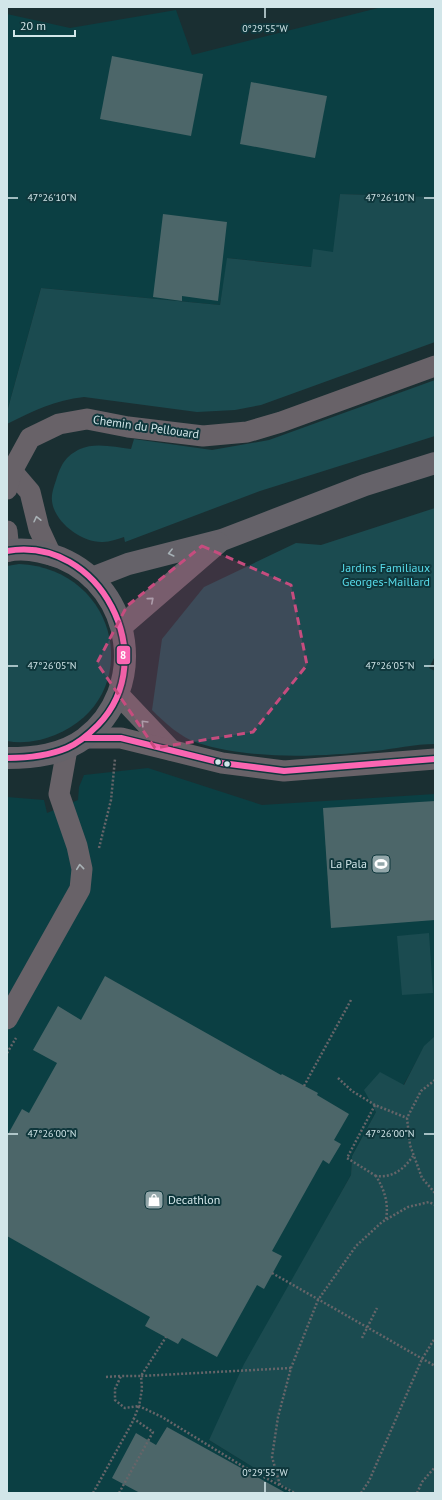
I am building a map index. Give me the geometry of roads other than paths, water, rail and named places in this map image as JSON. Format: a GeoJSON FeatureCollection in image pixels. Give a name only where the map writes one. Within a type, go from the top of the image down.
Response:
{"type":"FeatureCollection","features":[{"type":"Feature","properties":{"kind":"main road"},"geometry":{"type":"LineString","coordinates":[[92,578],[128,564],[222,540],[365,485],[435,463]]}},
{"type":"Feature","properties":{"kind":"main road"},"geometry":{"type":"LineString","coordinates":[[122,626],[222,540]]}},
{"type":"Feature","properties":{"kind":"main road"},"geometry":{"type":"LineString","coordinates":[[7,758],[36,758],[76,743],[105,718],[118,694],[126,660],[122,626],[111,600],[92,578],[73,564],[51,555],[8,544]]}},
{"type":"Feature","properties":{"kind":"street","name":"Chemin du Pellouard"},"geometry":{"type":"LineString","coordinates":[[51,555],[39,529],[30,492],[9,477],[30,438],[58,424],[87,418],[128,427],[203,436],[247,432],[281,422],[435,366]]}},
{"type":"Feature","properties":{"kind":"street"},"geometry":{"type":"LineString","coordinates":[[118,694],[171,750]]}},
{"type":"Feature","properties":{"kind":"street"},"geometry":{"type":"LineString","coordinates":[[7,1019],[80,889],[82,869],[77,846],[59,794],[76,743],[121,738],[222,763],[284,771],[435,759]]}},
{"type":"Feature","properties":{"kind":"place","name":"La Pala"},"geometry":{"type":"Point","coordinates":[381,864]}},
{"type":"Feature","properties":{"kind":"place","name":"Decathlon"},"geometry":{"type":"Point","coordinates":[154,1200]}},
{"type":"Feature","properties":{"kind":"park label","name":"Jardins Familiaux Georges-Maillard"},"geometry":{"type":"Point","coordinates":[386,575]}}]}
